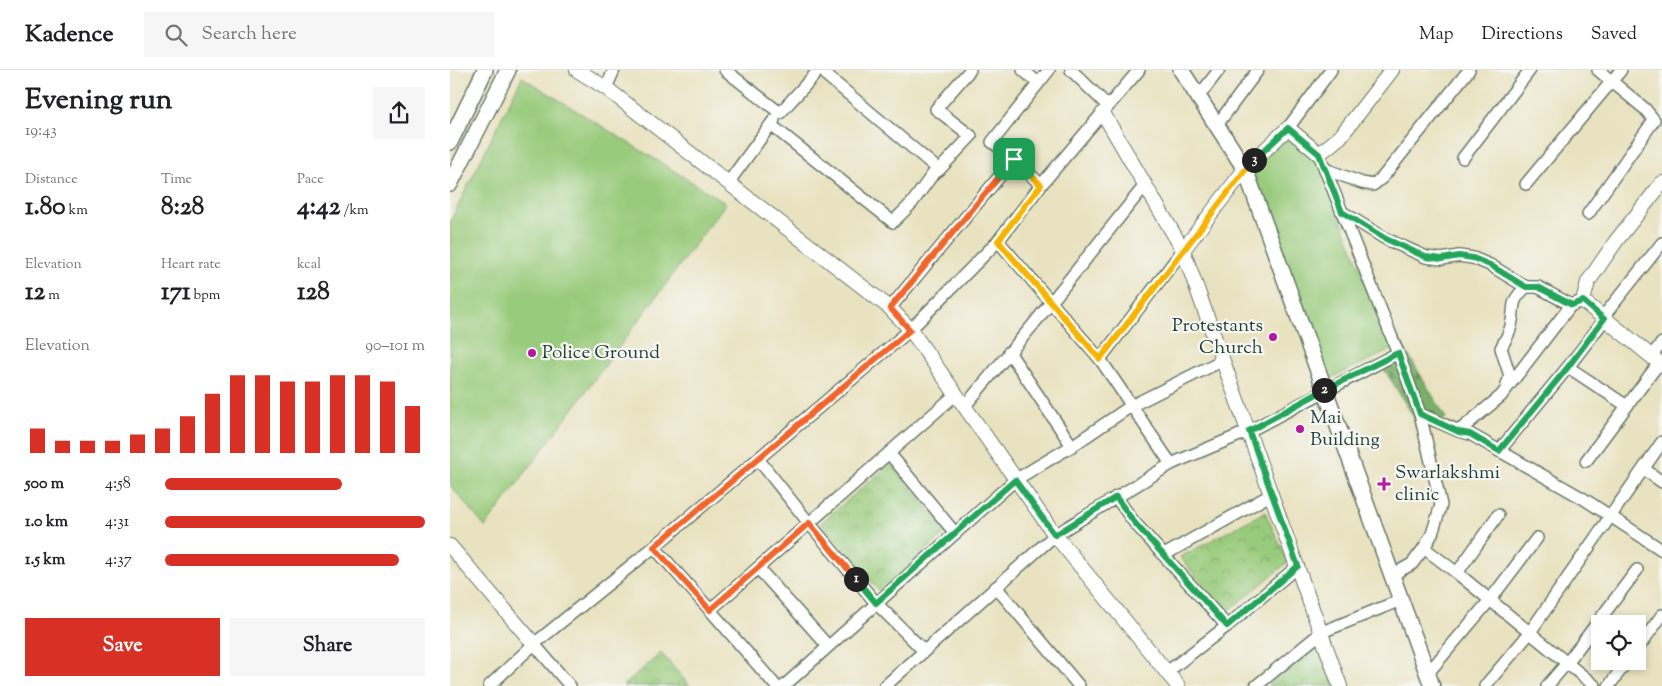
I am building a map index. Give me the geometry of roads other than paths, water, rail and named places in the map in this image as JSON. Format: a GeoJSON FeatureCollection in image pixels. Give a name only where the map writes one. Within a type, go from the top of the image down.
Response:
{"type":"FeatureCollection","features":[{"type":"Feature","properties":{"kind":"main road"},"geometry":{"type":"LineString","coordinates":[[451,136],[483,70]]}},
{"type":"Feature","properties":{"kind":"main road"},"geometry":{"type":"LineString","coordinates":[[450,184],[508,70]]}},
{"type":"Feature","properties":{"kind":"main road"},"geometry":{"type":"LineString","coordinates":[[1181,70],[1246,169],[1430,680]]}},
{"type":"Feature","properties":{"kind":"street"},"geometry":{"type":"LineString","coordinates":[[577,70],[606,88],[890,308],[910,330],[1055,535],[1178,686]]}},
{"type":"Feature","properties":{"kind":"street"},"geometry":{"type":"LineString","coordinates":[[606,88],[614,70]]}},
{"type":"Feature","properties":{"kind":"street"},"geometry":{"type":"LineString","coordinates":[[725,70],[780,113]]}},
{"type":"Feature","properties":{"kind":"street"},"geometry":{"type":"LineString","coordinates":[[728,183],[780,113],[819,70]]}},
{"type":"Feature","properties":{"kind":"street"},"geometry":{"type":"LineString","coordinates":[[824,70],[827,76],[939,170]]}},
{"type":"Feature","properties":{"kind":"street"},"geometry":{"type":"LineString","coordinates":[[771,125],[893,222],[912,202],[933,174],[971,136],[936,109],[970,70]]}},
{"type":"Feature","properties":{"kind":"street"},"geometry":{"type":"LineString","coordinates":[[1023,70],[1038,83]]}},
{"type":"Feature","properties":{"kind":"street"},"geometry":{"type":"LineString","coordinates":[[1041,185],[1014,159],[992,142],[1049,70]]}},
{"type":"Feature","properties":{"kind":"street"},"geometry":{"type":"LineString","coordinates":[[1071,70],[1106,109],[1183,250],[1340,686]]}},
{"type":"Feature","properties":{"kind":"street"},"geometry":{"type":"LineString","coordinates":[[489,686],[534,644],[654,547],[910,330],[998,241],[1041,185],[1139,70]]}},
{"type":"Feature","properties":{"kind":"street"},"geometry":{"type":"LineString","coordinates":[[1199,96],[1219,70]]}},
{"type":"Feature","properties":{"kind":"street"},"geometry":{"type":"LineString","coordinates":[[1217,125],[1258,70]]}},
{"type":"Feature","properties":{"kind":"street"},"geometry":{"type":"LineString","coordinates":[[1100,359],[1246,169],[1288,128],[1331,70]]}},
{"type":"Feature","properties":{"kind":"street"},"geometry":{"type":"LineString","coordinates":[[1319,154],[1340,137],[1392,70]]}},
{"type":"Feature","properties":{"kind":"street"},"geometry":{"type":"LineString","coordinates":[[1325,169],[1362,183],[1373,185],[1382,178],[1469,70]]}},
{"type":"Feature","properties":{"kind":"street"},"geometry":{"type":"LineString","coordinates":[[1463,158],[1530,70]]}},
{"type":"Feature","properties":{"kind":"street"},"geometry":{"type":"LineString","coordinates":[[1588,214],[1658,117],[1645,109],[1598,70]]}},
{"type":"Feature","properties":{"kind":"street"},"geometry":{"type":"LineString","coordinates":[[1526,184],[1621,70]]}},
{"type":"Feature","properties":{"kind":"street"},"geometry":{"type":"LineString","coordinates":[[1288,128],[1319,154],[1398,353],[1420,414],[1441,505],[1432,534],[1424,548],[1412,564],[1392,575]]}},
{"type":"Feature","properties":{"kind":"street"},"geometry":{"type":"LineString","coordinates":[[890,308],[1014,159]]}},
{"type":"Feature","properties":{"kind":"street"},"geometry":{"type":"LineString","coordinates":[[1459,432],[1502,396],[1577,303],[1588,282],[1616,241],[1662,183]]}},
{"type":"Feature","properties":{"kind":"street"},"geometry":{"type":"LineString","coordinates":[[964,407],[1146,184]]}},
{"type":"Feature","properties":{"kind":"street"},"geometry":{"type":"LineString","coordinates":[[1342,212],[1386,239],[1426,257],[1442,259],[1459,256],[1473,258],[1490,265],[1526,287],[1538,287],[1577,303],[1604,318],[1657,362]]}},
{"type":"Feature","properties":{"kind":"street"},"geometry":{"type":"LineString","coordinates":[[998,241],[1100,359],[1171,464]]}},
{"type":"Feature","properties":{"kind":"street"},"geometry":{"type":"LineString","coordinates":[[1499,451],[1568,367],[1662,242]]}},
{"type":"Feature","properties":{"kind":"street"},"geometry":{"type":"LineString","coordinates":[[1506,389],[1510,376],[1501,348],[1512,324],[1512,305],[1516,296],[1526,287]]}},
{"type":"Feature","properties":{"kind":"street"},"geometry":{"type":"LineString","coordinates":[[1586,461],[1657,362],[1662,343]]}},
{"type":"Feature","properties":{"kind":"street"},"geometry":{"type":"LineString","coordinates":[[1009,352],[1072,446]]}},
{"type":"Feature","properties":{"kind":"street"},"geometry":{"type":"LineString","coordinates":[[885,686],[1055,535],[1171,464],[1249,431],[1398,353]]}},
{"type":"Feature","properties":{"kind":"street"},"geometry":{"type":"LineString","coordinates":[[784,686],[1015,480],[1072,446],[1131,406],[1223,360]]}},
{"type":"Feature","properties":{"kind":"street"},"geometry":{"type":"LineString","coordinates":[[1568,367],[1626,406]]}},
{"type":"Feature","properties":{"kind":"street"},"geometry":{"type":"LineString","coordinates":[[710,610],[955,395]]}},
{"type":"Feature","properties":{"kind":"street"},"geometry":{"type":"LineString","coordinates":[[1420,414],[1459,432],[1470,434],[1612,517],[1662,550]]}},
{"type":"Feature","properties":{"kind":"street"},"geometry":{"type":"LineString","coordinates":[[1485,686],[1530,632],[1612,517],[1662,442]]}},
{"type":"Feature","properties":{"kind":"street"},"geometry":{"type":"LineString","coordinates":[[889,453],[956,533]]}},
{"type":"Feature","properties":{"kind":"street"},"geometry":{"type":"LineString","coordinates":[[758,459],[876,603],[924,651]]}},
{"type":"Feature","properties":{"kind":"street"},"geometry":{"type":"LineString","coordinates":[[1644,469],[1662,482]]}},
{"type":"Feature","properties":{"kind":"street"},"geometry":{"type":"LineString","coordinates":[[1164,555],[1272,494]]}},
{"type":"Feature","properties":{"kind":"street"},"geometry":{"type":"LineString","coordinates":[[1116,497],[1134,522],[1227,626]]}},
{"type":"Feature","properties":{"kind":"street"},"geometry":{"type":"LineString","coordinates":[[1457,573],[1498,515]]}},
{"type":"Feature","properties":{"kind":"street"},"geometry":{"type":"LineString","coordinates":[[1430,680],[1538,538]]}},
{"type":"Feature","properties":{"kind":"street"},"geometry":{"type":"LineString","coordinates":[[450,546],[570,686]]}},
{"type":"Feature","properties":{"kind":"street"},"geometry":{"type":"LineString","coordinates":[[654,547],[776,686]]}},
{"type":"Feature","properties":{"kind":"street"},"geometry":{"type":"LineString","coordinates":[[1424,548],[1595,686]]}},
{"type":"Feature","properties":{"kind":"street"},"geometry":{"type":"LineString","coordinates":[[1167,672],[1227,626],[1298,566]]}},
{"type":"Feature","properties":{"kind":"street"},"geometry":{"type":"LineString","coordinates":[[758,568],[828,646]]}},
{"type":"Feature","properties":{"kind":"street"},"geometry":{"type":"LineString","coordinates":[[1548,686],[1637,570]]}},
{"type":"Feature","properties":{"kind":"street"},"geometry":{"type":"LineString","coordinates":[[996,587],[1079,686]]}},
{"type":"Feature","properties":{"kind":"street"},"geometry":{"type":"LineString","coordinates":[[1256,686],[1322,632],[1401,600]]}},
{"type":"Feature","properties":{"kind":"street"},"geometry":{"type":"LineString","coordinates":[[1646,637],[1662,616]]}},
{"type":"Feature","properties":{"kind":"street"},"geometry":{"type":"LineString","coordinates":[[1609,686],[1621,670]]}},
{"type":"Feature","properties":{"kind":"place","name":"Protestants Church"},"geometry":{"type":"Point","coordinates":[1273,337]}},
{"type":"Feature","properties":{"kind":"place","name":"Police Ground"},"geometry":{"type":"Point","coordinates":[532,353]}},
{"type":"Feature","properties":{"kind":"place","name":"Mai Building"},"geometry":{"type":"Point","coordinates":[1300,429]}},
{"type":"Feature","properties":{"kind":"place","name":"Swarlakshmi clinic"},"geometry":{"type":"Point","coordinates":[1384,484]}}]}
